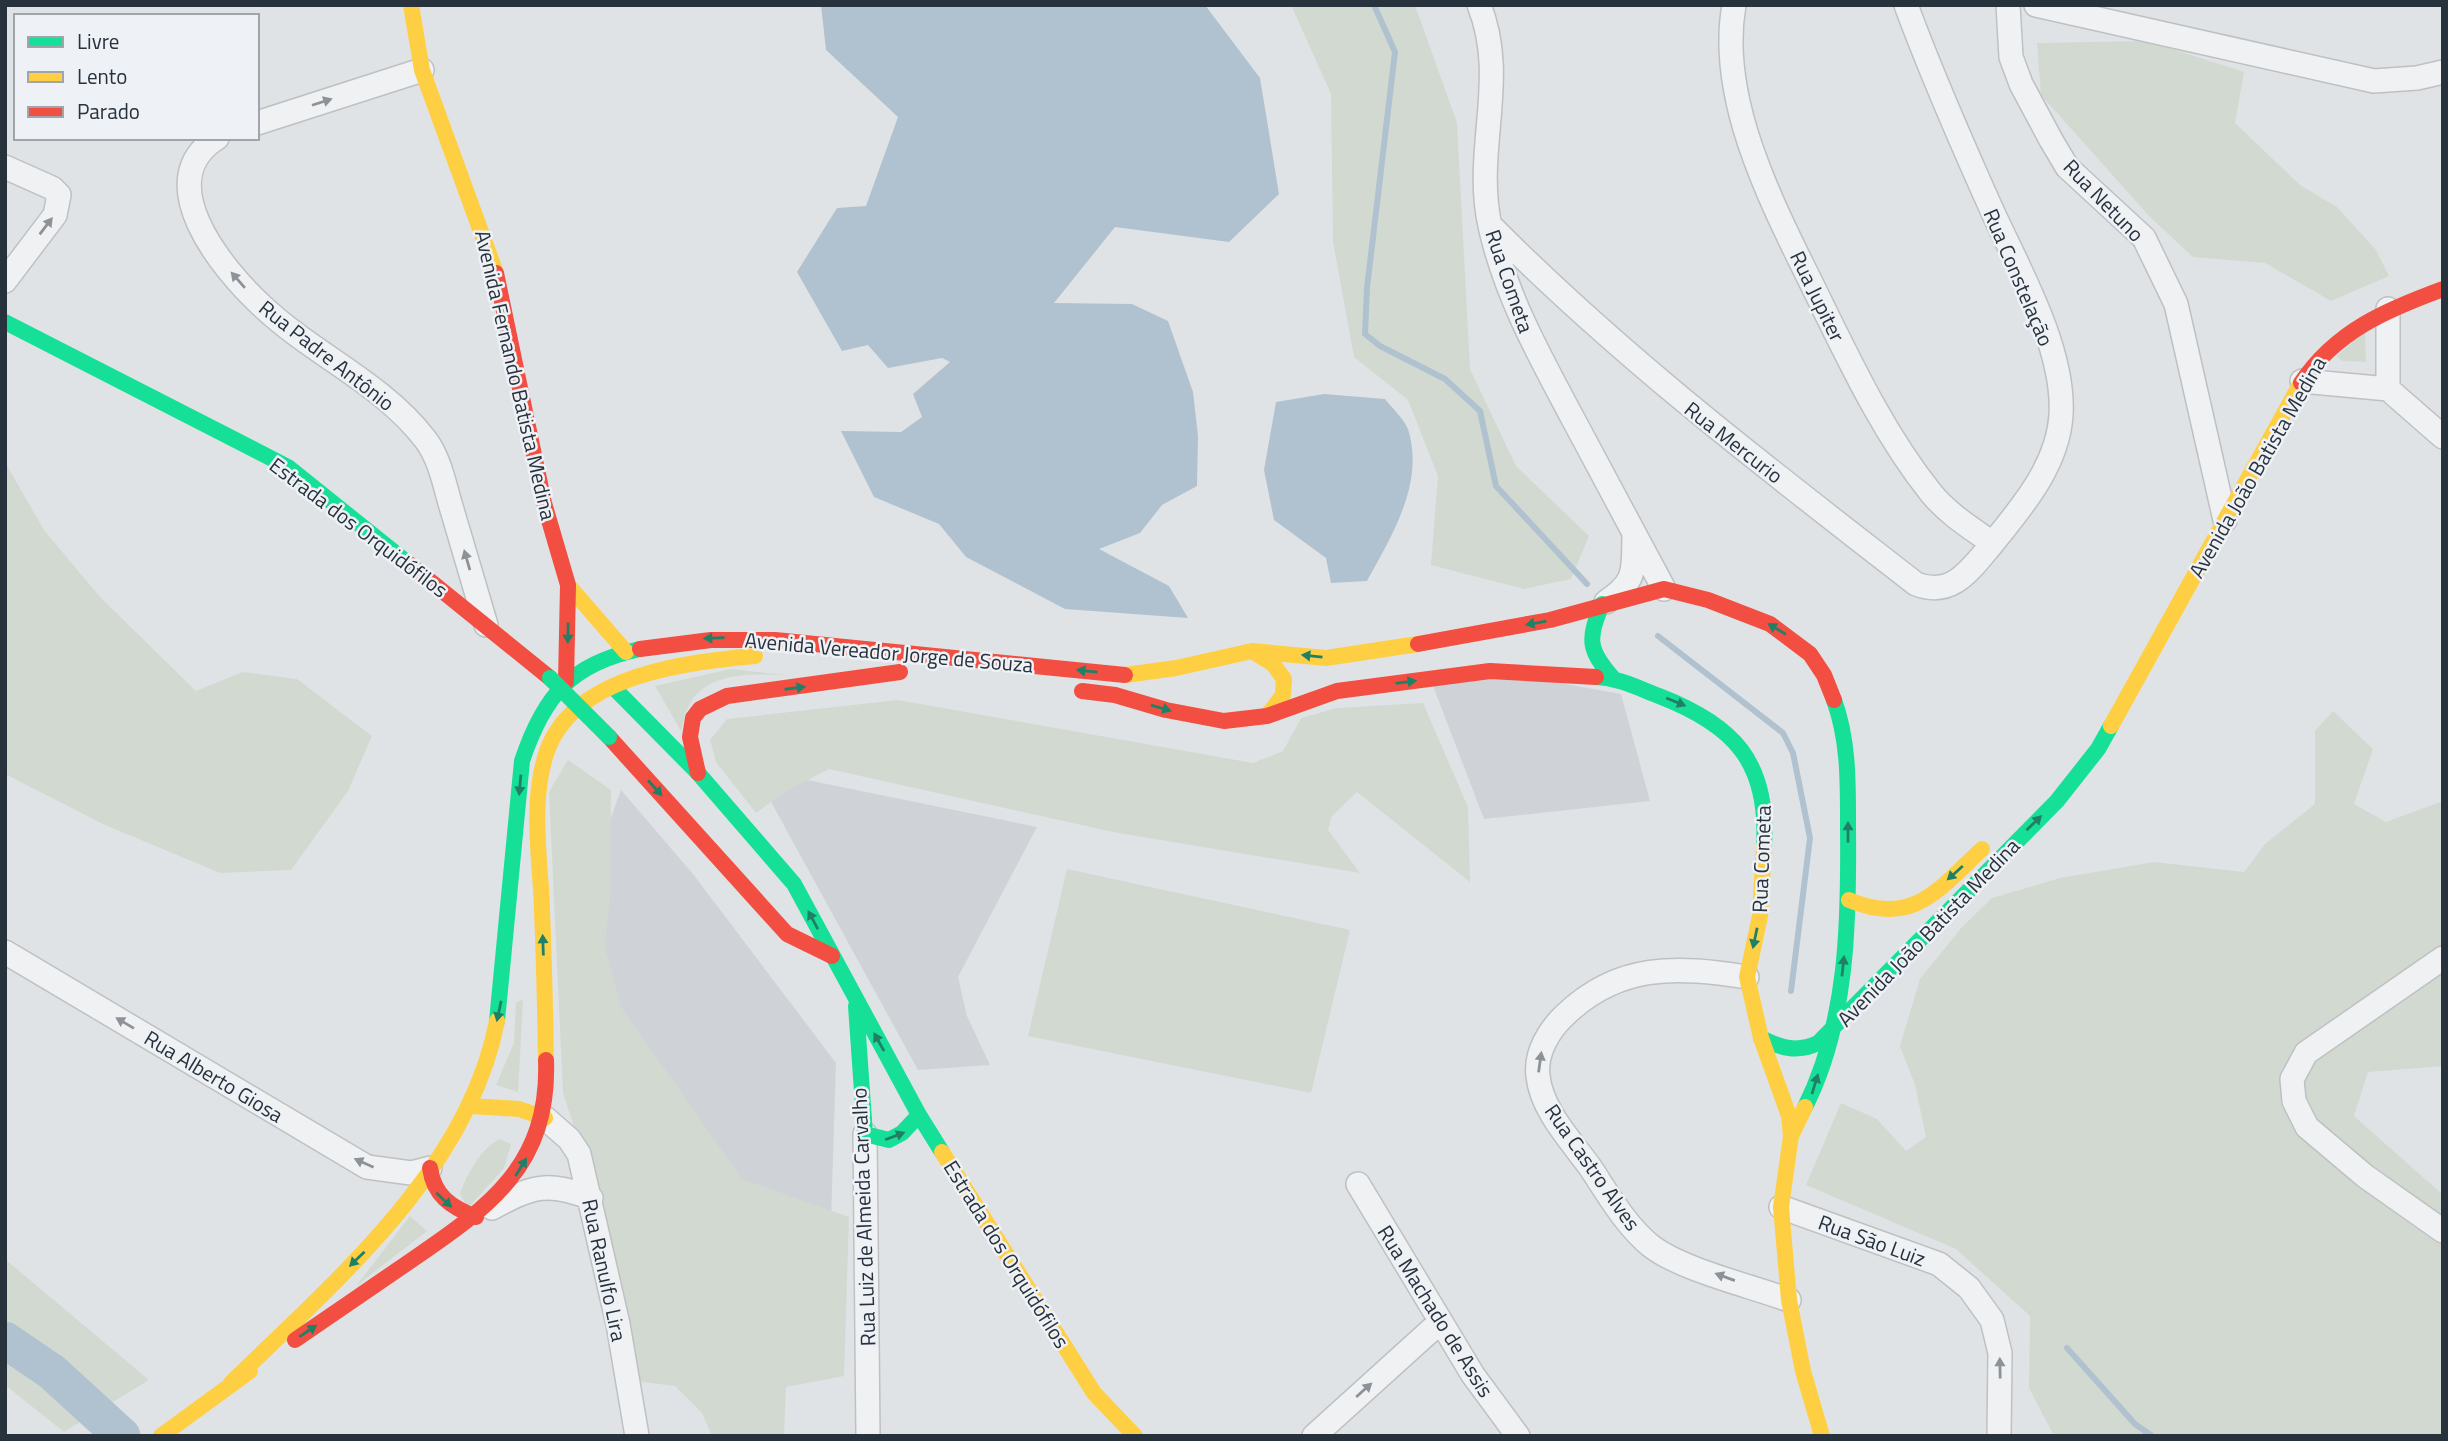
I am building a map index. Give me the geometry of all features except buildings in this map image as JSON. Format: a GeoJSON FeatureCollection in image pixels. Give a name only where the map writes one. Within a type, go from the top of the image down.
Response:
{"type":"FeatureCollection","features":[{"type":"Feature","properties":{"kind":"main road","name":"Avenida Fernando Batista Medina"},"geometry":{"type":"LineString","coordinates":[[411,5],[422,69],[493,259],[541,489],[568,585],[566,682]]}},
{"type":"Feature","properties":{"kind":"main road","name":"Avenida João Batista Medina"},"geometry":{"type":"LineString","coordinates":[[1833,1030],[2057,801],[2098,749],[2122,701],[2302,381],[2324,352],[2350,328],[2388,309],[2443,289]]}},
{"type":"Feature","properties":{"kind":"main road","name":"Estrada dos Orquidófilos"},"geometry":{"type":"LineString","coordinates":[[5,322],[288,467],[550,678],[609,737],[787,934]]}},
{"type":"Feature","properties":{"kind":"main road","name":"Avenida Fernando Batista Medina"},"geometry":{"type":"LineString","coordinates":[[568,585],[626,652]]}},
{"type":"Feature","properties":{"kind":"main road"},"geometry":{"type":"LineString","coordinates":[[1613,678],[1593,657],[1591,648],[1594,625],[1602,604],[1664,589],[1708,600],[1770,624],[1810,654],[1824,675],[1842,722],[1848,769],[1849,900]]}},
{"type":"Feature","properties":{"kind":"main road","name":"Avenida Vereador Jorge de Souza"},"geometry":{"type":"LineString","coordinates":[[231,1383],[367,1250],[430,1168],[471,1106],[490,1057],[501,1000],[522,761],[538,720],[566,682],[590,663],[626,652],[690,639],[765,638],[1125,675],[1176,668],[1252,651],[1326,658],[1354,656],[1550,620],[1602,604]]}},
{"type":"Feature","properties":{"kind":"main road"},"geometry":{"type":"LineString","coordinates":[[1252,651],[1278,666],[1286,682],[1284,695],[1267,716]]}},
{"type":"Feature","properties":{"kind":"main road","name":"Avenida Vereador Jorge de Souza"},"geometry":{"type":"LineString","coordinates":[[161,1436],[231,1383],[476,1217],[509,1186],[531,1151],[545,1118],[547,1078],[539,794],[546,755],[558,729],[577,710],[632,679],[692,663],[729,658],[769,658]]}},
{"type":"Feature","properties":{"kind":"main road","name":"Avenida Vereador Jorge de Souza"},"geometry":{"type":"LineString","coordinates":[[698,773],[690,737],[693,718],[712,702],[727,696],[906,673],[835,665]]}},
{"type":"Feature","properties":{"kind":"main road","name":"Avenida Vereador Jorge de Souza"},"geometry":{"type":"LineString","coordinates":[[1059,688],[1115,695],[1198,718],[1224,720],[1267,716],[1337,691],[1490,671],[1613,678]]}},
{"type":"Feature","properties":{"kind":"main road","name":"Rua Cometa"},"geometry":{"type":"LineString","coordinates":[[1613,678],[1689,707],[1730,736],[1750,760],[1762,787],[1765,834],[1760,916],[1747,977],[1761,1038]]}},
{"type":"Feature","properties":{"kind":"main road"},"geometry":{"type":"LineString","coordinates":[[613,688],[698,773],[794,884],[919,1115],[904,1135],[893,1139],[873,1139],[865,1134]]}},
{"type":"Feature","properties":{"kind":"main road","name":"Avenida João Batista Medina"},"geometry":{"type":"LineString","coordinates":[[2082,741],[2122,701]]}},
{"type":"Feature","properties":{"kind":"main road","name":"Avenida João Batista Medina"},"geometry":{"type":"LineString","coordinates":[[1791,1136],[1812,1094],[1833,1030],[1843,966],[1849,900],[1874,911],[1911,910],[1997,836]]}},
{"type":"Feature","properties":{"kind":"main road"},"geometry":{"type":"LineString","coordinates":[[794,884],[787,934],[832,956]]}},
{"type":"Feature","properties":{"kind":"main road","name":"Rua Luiz de Almeida Carvalho"},"geometry":{"type":"LineString","coordinates":[[855,999],[859,1086],[865,1134]]}},
{"type":"Feature","properties":{"kind":"main road"},"geometry":{"type":"LineString","coordinates":[[1761,1038],[1782,1048],[1804,1050],[1833,1030]]}},
{"type":"Feature","properties":{"kind":"main road","name":"Avenida João Batista Medina"},"geometry":{"type":"LineString","coordinates":[[1761,1038],[1789,1116],[1791,1136],[1781,1207],[1789,1300],[1803,1371],[1822,1436]]}},
{"type":"Feature","properties":{"kind":"main road"},"geometry":{"type":"LineString","coordinates":[[859,1086],[872,1080],[902,1085]]}},
{"type":"Feature","properties":{"kind":"main road"},"geometry":{"type":"LineString","coordinates":[[471,1106],[519,1109],[545,1118]]}},
{"type":"Feature","properties":{"kind":"main road","name":"Estrada dos Orquidófilos"},"geometry":{"type":"LineString","coordinates":[[919,1115],[1094,1393],[1135,1436]]}},
{"type":"Feature","properties":{"kind":"main road"},"geometry":{"type":"LineString","coordinates":[[430,1168],[431,1184],[449,1206],[476,1217]]}},
{"type":"Feature","properties":{"kind":"street","name":"Rua Cometa"},"geometry":{"type":"LineString","coordinates":[[1479,5],[1490,33],[1493,68],[1485,186],[1490,225],[1508,288],[1529,336],[1664,589]]}},
{"type":"Feature","properties":{"kind":"street","name":"Rua Jupiter"},"geometry":{"type":"LineString","coordinates":[[1734,5],[1734,72],[1746,132],[1777,213],[1863,388],[1908,460],[1932,495],[1957,518],[1992,543]]}},
{"type":"Feature","properties":{"kind":"street","name":"Rua Constelação"},"geometry":{"type":"LineString","coordinates":[[1906,5],[1933,79],[2041,320],[2057,371],[2061,415],[2055,448],[2042,478],[1992,543]]}},
{"type":"Feature","properties":{"kind":"street","name":"Rua Netuno"},"geometry":{"type":"LineString","coordinates":[[2008,5],[2011,57],[2021,84],[2051,140],[2067,167],[2144,238],[2176,304],[2225,520]]}},
{"type":"Feature","properties":{"kind":"street"},"geometry":{"type":"LineString","coordinates":[[2036,5],[2374,81],[2417,78],[2443,72]]}},
{"type":"Feature","properties":{"kind":"street"},"geometry":{"type":"LineString","coordinates":[[259,121],[422,69]]}},
{"type":"Feature","properties":{"kind":"street","name":"Rua Padre Antônio"},"geometry":{"type":"LineString","coordinates":[[214,140],[205,146],[193,166],[187,189],[192,213],[226,266],[261,306],[391,403],[426,440],[439,467],[486,625]]}},
{"type":"Feature","properties":{"kind":"street"},"geometry":{"type":"LineString","coordinates":[[5,167],[51,188],[58,195],[59,204],[55,215],[5,281]]}},
{"type":"Feature","properties":{"kind":"street","name":"Rua Mercurio"},"geometry":{"type":"LineString","coordinates":[[1490,225],[1548,284],[1646,373],[1916,584],[1930,590],[1944,589],[1958,581],[1992,543]]}},
{"type":"Feature","properties":{"kind":"street"},"geometry":{"type":"LineString","coordinates":[[2388,309],[2388,388]]}},
{"type":"Feature","properties":{"kind":"street"},"geometry":{"type":"LineString","coordinates":[[2302,381],[2388,388],[2443,437]]}},
{"type":"Feature","properties":{"kind":"street","name":"Rua Cometa"},"geometry":{"type":"LineString","coordinates":[[1602,604],[1626,589],[1633,570],[1634,533]]}},
{"type":"Feature","properties":{"kind":"street","name":"Rua Alberto Giosa"},"geometry":{"type":"LineString","coordinates":[[5,952],[367,1167],[411,1173],[430,1168]]}},
{"type":"Feature","properties":{"kind":"street"},"geometry":{"type":"LineString","coordinates":[[2443,958],[2306,1054],[2292,1079],[2294,1101],[2307,1127],[2365,1176],[2443,1231]]}},
{"type":"Feature","properties":{"kind":"street","name":"Rua Castro Alves"},"geometry":{"type":"LineString","coordinates":[[1747,977],[1695,969],[1655,971],[1616,980],[1585,995],[1553,1026],[1540,1052],[1538,1076],[1545,1099],[1560,1126],[1635,1231],[1653,1247],[1674,1259],[1789,1300]]}},
{"type":"Feature","properties":{"kind":"street","name":"Rua Ranulfo Lira"},"geometry":{"type":"LineString","coordinates":[[545,1118],[569,1139],[579,1154],[618,1324],[637,1436]]}},
{"type":"Feature","properties":{"kind":"street","name":"Rua Luiz de Almeida Carvalho"},"geometry":{"type":"LineString","coordinates":[[865,1134],[868,1436]]}},
{"type":"Feature","properties":{"kind":"street","name":"Rua Machado de Assis"},"geometry":{"type":"LineString","coordinates":[[1358,1184],[1473,1375],[1520,1435]]}},
{"type":"Feature","properties":{"kind":"street","name":"Avenida Vereador Jorge de Souza"},"geometry":{"type":"LineString","coordinates":[[476,1217],[538,1187],[561,1186],[591,1198]]}},
{"type":"Feature","properties":{"kind":"street","name":"Rua São Luiz"},"geometry":{"type":"LineString","coordinates":[[1781,1207],[1939,1264],[1969,1288],[1992,1320],[2000,1353],[2000,1436]]}},
{"type":"Feature","properties":{"kind":"street"},"geometry":{"type":"LineString","coordinates":[[1314,1436],[1440,1322]]}},
{"type":"Feature","properties":{"kind":"street"},"geometry":{"type":"LineString","coordinates":[[1094,1393],[1117,1436]]}},
{"type":"Feature","properties":{"kind":"shaded area"},"geometry":{"type":"Polygon","coordinates":[[[1291,5],[1415,5],[1457,123],[1470,369],[1516,466],[1589,536],[1571,579],[1524,589],[1431,565],[1438,476],[1408,400],[1354,357],[1333,242],[1331,94],[1291,5]]]}},
{"type":"Feature","properties":{"kind":"shaded area"},"geometry":{"type":"Polygon","coordinates":[[[2147,41],[2244,72],[2235,123],[2300,185],[2337,207],[2376,250],[2389,276],[2331,301],[2265,263],[2193,257],[2150,217],[2041,95],[2037,43],[2147,41]]]}},
{"type":"Feature","properties":{"kind":"shaded area"},"geometry":{"type":"Polygon","coordinates":[[[2365,331],[2366,362],[2342,361],[2337,356],[2365,331]]]}},
{"type":"Feature","properties":{"kind":"shaded area"},"geometry":{"type":"Polygon","coordinates":[[[5,462],[44,530],[100,597],[196,691],[242,672],[297,679],[372,736],[348,791],[291,870],[220,873],[105,825],[5,774],[5,462]]]}},
{"type":"Feature","properties":{"kind":"shaded area"},"geometry":{"type":"Polygon","coordinates":[[[731,669],[794,676],[736,676],[709,685],[698,693],[689,705],[681,731],[655,686],[731,669]]]}},
{"type":"Feature","properties":{"kind":"shaded area"},"geometry":{"type":"Polygon","coordinates":[[[1516,675],[1621,694],[1650,801],[1484,819],[1433,686],[1516,675]]]}},
{"type":"Feature","properties":{"kind":"shaded area"},"geometry":{"type":"Polygon","coordinates":[[[898,700],[1253,763],[1283,751],[1301,718],[1337,708],[1423,703],[1468,807],[1470,882],[1357,792],[1332,816],[1328,830],[1360,873],[1113,832],[829,769],[786,791],[756,813],[716,762],[710,740],[727,719],[898,700]]]}},
{"type":"Feature","properties":{"kind":"shaded area"},"geometry":{"type":"Polygon","coordinates":[[[2333,711],[2373,749],[2354,804],[2386,822],[2443,801],[2443,1066],[2368,1072],[2354,1116],[2443,1195],[2443,1436],[2054,1436],[2029,1388],[2030,1316],[1956,1249],[1806,1185],[1841,1103],[1877,1119],[1906,1151],[1926,1137],[1915,1085],[1900,1046],[1920,979],[1962,927],[1992,898],[2060,878],[2154,862],[2244,872],[2265,844],[2315,804],[2315,731],[2333,711]]]}},
{"type":"Feature","properties":{"kind":"shaded area"},"geometry":{"type":"Polygon","coordinates":[[[568,760],[611,790],[610,895],[605,948],[621,1007],[742,1179],[849,1217],[844,1376],[786,1387],[784,1436],[712,1436],[702,1413],[675,1386],[635,1381],[605,1223],[563,1093],[549,792],[568,760]]]}},
{"type":"Feature","properties":{"kind":"shaded area"},"geometry":{"type":"Polygon","coordinates":[[[753,769],[1037,827],[958,977],[967,1016],[990,1065],[918,1070],[753,769]]]}},
{"type":"Feature","properties":{"kind":"shaded area"},"geometry":{"type":"Polygon","coordinates":[[[621,790],[693,874],[836,1063],[829,1286],[659,1110],[580,903],[621,790]]]}},
{"type":"Feature","properties":{"kind":"shaded area"},"geometry":{"type":"Polygon","coordinates":[[[1067,869],[1350,930],[1311,1093],[1028,1036],[1067,869]]]}},
{"type":"Feature","properties":{"kind":"shaded area"},"geometry":{"type":"Polygon","coordinates":[[[523,1000],[518,1092],[496,1085],[514,1043],[516,1002],[523,1000]]]}},
{"type":"Feature","properties":{"kind":"shaded area"},"geometry":{"type":"Polygon","coordinates":[[[500,1139],[511,1144],[504,1168],[468,1208],[460,1194],[467,1178],[475,1162],[500,1139]]]}},
{"type":"Feature","properties":{"kind":"shaded area"},"geometry":{"type":"Polygon","coordinates":[[[410,1216],[427,1231],[356,1286],[410,1216]]]}},
{"type":"Feature","properties":{"kind":"shaded area"},"geometry":{"type":"Polygon","coordinates":[[[5,1259],[149,1380],[64,1432],[5,1385],[5,1259]]]}},
{"type":"Feature","properties":{"kind":"water"},"geometry":{"type":"Polygon","coordinates":[[[821,5],[1205,5],[1260,78],[1279,194],[1229,242],[1115,227],[1054,303],[1132,304],[1168,321],[1193,392],[1198,436],[1197,486],[1162,505],[1140,533],[1099,549],[1169,586],[1188,618],[1065,609],[966,557],[939,524],[874,497],[841,431],[901,432],[922,417],[913,394],[950,362],[942,358],[888,368],[868,345],[842,351],[797,272],[837,208],[866,206],[898,117],[826,50],[821,5]]]}},
{"type":"Feature","properties":{"kind":"water"},"geometry":{"type":"Polygon","coordinates":[[[1324,394],[1385,399],[1408,429],[1412,449],[1409,489],[1395,527],[1367,581],[1331,583],[1326,558],[1274,520],[1264,470],[1276,402],[1324,394]]]}},
{"type":"Feature","properties":{"kind":"waterway"},"geometry":{"type":"LineString","coordinates":[[1374,5],[1395,52],[1367,288],[1365,334],[1380,346],[1445,379],[1480,411],[1496,486],[1587,584]]}},
{"type":"Feature","properties":{"kind":"waterway"},"geometry":{"type":"LineString","coordinates":[[1658,636],[1783,733],[1793,753],[1810,838],[1791,991]]}},
{"type":"Feature","properties":{"kind":"waterway"},"geometry":{"type":"LineString","coordinates":[[5,1340],[52,1372],[122,1436]]}},
{"type":"Feature","properties":{"kind":"waterway"},"geometry":{"type":"LineString","coordinates":[[2067,1348],[2135,1424],[2152,1436]]}},
{"type":"Feature","properties":{"kind":"traffic: fast"},"geometry":{"type":"LineString","coordinates":[[5,322],[288,467],[409,564]]}},
{"type":"Feature","properties":{"kind":"traffic: fast"},"geometry":{"type":"LineString","coordinates":[[1602,604],[1594,626],[1592,643],[1598,659],[1613,678]]}},
{"type":"Feature","properties":{"kind":"traffic: fast"},"geometry":{"type":"LineString","coordinates":[[497,1021],[522,761],[540,718],[563,686],[596,664],[640,649]]}},
{"type":"Feature","properties":{"kind":"traffic: fast"},"geometry":{"type":"LineString","coordinates":[[1596,677],[1628,684],[1685,707],[1727,734],[1742,750],[1753,769],[1764,817],[1764,846]]}},
{"type":"Feature","properties":{"kind":"traffic: fast"},"geometry":{"type":"LineString","coordinates":[[550,678],[609,737]]}},
{"type":"Feature","properties":{"kind":"traffic: fast"},"geometry":{"type":"LineString","coordinates":[[613,687],[698,773],[794,884],[919,1115],[942,1152]]}},
{"type":"Feature","properties":{"kind":"traffic: fast"},"geometry":{"type":"LineString","coordinates":[[1805,1107],[1830,1040],[1838,1006],[1846,934],[1848,779],[1843,731],[1834,700]]}},
{"type":"Feature","properties":{"kind":"traffic: fast"},"geometry":{"type":"LineString","coordinates":[[1761,1038],[1789,1048],[1803,1048],[1818,1043],[2057,801],[2098,749],[2111,726]]}},
{"type":"Feature","properties":{"kind":"traffic: fast"},"geometry":{"type":"LineString","coordinates":[[856,1006],[865,1134],[889,1140],[902,1133],[919,1115]]}},
{"type":"Feature","properties":{"kind":"traffic: slow"},"geometry":{"type":"LineString","coordinates":[[411,5],[422,70],[496,273]]}},
{"type":"Feature","properties":{"kind":"traffic: slow"},"geometry":{"type":"LineString","coordinates":[[2111,726],[2301,383]]}},
{"type":"Feature","properties":{"kind":"traffic: slow"},"geometry":{"type":"LineString","coordinates":[[568,585],[626,652]]}},
{"type":"Feature","properties":{"kind":"traffic: slow"},"geometry":{"type":"LineString","coordinates":[[1125,675],[1176,668],[1252,651],[1326,658],[1418,644]]}},
{"type":"Feature","properties":{"kind":"traffic: slow"},"geometry":{"type":"LineString","coordinates":[[1252,651],[1273,664],[1284,679],[1283,695],[1267,716]]}},
{"type":"Feature","properties":{"kind":"traffic: slow"},"geometry":{"type":"LineString","coordinates":[[546,1060],[537,820],[539,785],[547,751],[561,725],[581,705],[606,689],[635,677],[666,669],[755,656]]}},
{"type":"Feature","properties":{"kind":"traffic: slow"},"geometry":{"type":"LineString","coordinates":[[1764,846],[1760,916],[1747,977],[1761,1038],[1789,1116],[1791,1136]]}},
{"type":"Feature","properties":{"kind":"traffic: slow"},"geometry":{"type":"LineString","coordinates":[[1849,900],[1871,907],[1908,907],[1937,890],[1982,849]]}},
{"type":"Feature","properties":{"kind":"traffic: slow"},"geometry":{"type":"LineString","coordinates":[[231,1383],[353,1263],[428,1175],[458,1126],[482,1075],[497,1021]]}},
{"type":"Feature","properties":{"kind":"traffic: slow"},"geometry":{"type":"LineString","coordinates":[[471,1106],[519,1109],[545,1118]]}},
{"type":"Feature","properties":{"kind":"traffic: slow"},"geometry":{"type":"LineString","coordinates":[[1805,1107],[1791,1136],[1781,1207],[1789,1300],[1803,1371],[1822,1436]]}},
{"type":"Feature","properties":{"kind":"traffic: slow"},"geometry":{"type":"LineString","coordinates":[[942,1152],[1094,1393],[1135,1436]]}},
{"type":"Feature","properties":{"kind":"traffic: slow"},"geometry":{"type":"LineString","coordinates":[[161,1436],[250,1371]]}},
{"type":"Feature","properties":{"kind":"traffic: jam"},"geometry":{"type":"LineString","coordinates":[[496,273],[544,503],[568,585],[566,682]]}},
{"type":"Feature","properties":{"kind":"traffic: jam"},"geometry":{"type":"LineString","coordinates":[[2301,383],[2330,349],[2364,324],[2443,289]]}},
{"type":"Feature","properties":{"kind":"traffic: jam"},"geometry":{"type":"LineString","coordinates":[[409,564],[550,678]]}},
{"type":"Feature","properties":{"kind":"traffic: jam"},"geometry":{"type":"LineString","coordinates":[[1418,644],[1550,620],[1664,589],[1708,600],[1770,624],[1810,654],[1824,675],[1834,700]]}},
{"type":"Feature","properties":{"kind":"traffic: jam"},"geometry":{"type":"LineString","coordinates":[[640,649],[711,640],[775,640],[1125,675]]}},
{"type":"Feature","properties":{"kind":"traffic: jam"},"geometry":{"type":"LineString","coordinates":[[1082,691],[1115,695],[1166,710],[1224,721],[1267,716],[1337,691],[1490,671],[1596,677]]}},
{"type":"Feature","properties":{"kind":"traffic: jam"},"geometry":{"type":"LineString","coordinates":[[698,773],[690,737],[693,718],[700,709],[727,696],[900,672]]}},
{"type":"Feature","properties":{"kind":"traffic: jam"},"geometry":{"type":"LineString","coordinates":[[609,737],[787,934],[832,956]]}},
{"type":"Feature","properties":{"kind":"traffic: jam"},"geometry":{"type":"LineString","coordinates":[[295,1340],[462,1224],[508,1182],[525,1158],[537,1130],[544,1098],[546,1060]]}},
{"type":"Feature","properties":{"kind":"traffic: jam"},"geometry":{"type":"LineString","coordinates":[[430,1168],[435,1186],[445,1199],[476,1217]]}}]}
